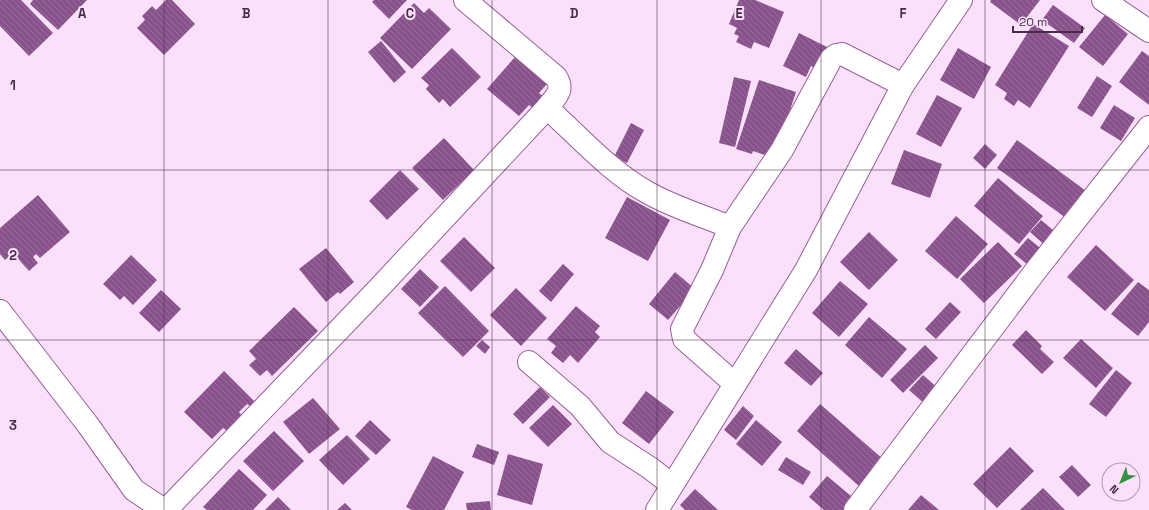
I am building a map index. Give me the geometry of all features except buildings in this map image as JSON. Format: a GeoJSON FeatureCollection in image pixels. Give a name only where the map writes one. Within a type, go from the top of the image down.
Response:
{"type":"FeatureCollection","features":[{"type":"Feature","properties":{"kind":"street"},"geometry":{"type":"LineString","coordinates":[[0,311],[88,425],[134,490],[165,510],[379,288],[547,108],[561,90],[560,84],[556,77],[465,0]]}},
{"type":"Feature","properties":{"kind":"street"},"geometry":{"type":"LineString","coordinates":[[657,510],[806,270],[904,85],[961,0]]}},
{"type":"Feature","properties":{"kind":"street"},"geometry":{"type":"LineString","coordinates":[[1103,0],[1149,31]]}},
{"type":"Feature","properties":{"kind":"street"},"geometry":{"type":"LineString","coordinates":[[735,384],[684,339],[682,329],[712,270],[730,227],[782,150],[830,59],[836,54],[842,54],[904,85]]}},
{"type":"Feature","properties":{"kind":"street"},"geometry":{"type":"LineString","coordinates":[[547,108],[577,134],[604,161],[640,188],[673,206],[704,216],[730,227]]}},
{"type":"Feature","properties":{"kind":"street"},"geometry":{"type":"LineString","coordinates":[[855,510],[1037,269],[1149,127]]}},
{"type":"Feature","properties":{"kind":"street"},"geometry":{"type":"LineString","coordinates":[[529,362],[580,406],[610,442],[650,468],[672,485]]}}]}
